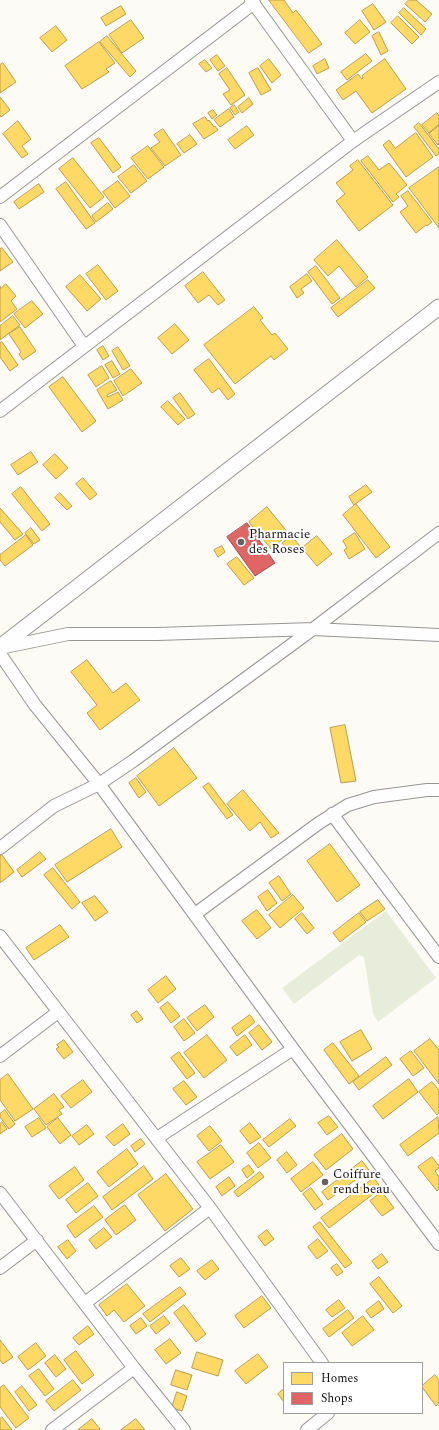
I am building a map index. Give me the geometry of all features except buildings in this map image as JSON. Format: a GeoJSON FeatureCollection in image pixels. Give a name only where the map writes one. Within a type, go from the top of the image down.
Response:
{"type":"FeatureCollection","features":[{"type":"Feature","properties":{"kind":"street"},"geometry":{"type":"LineString","coordinates":[[0,197],[253,2],[353,140]]}},
{"type":"Feature","properties":{"kind":"street"},"geometry":{"type":"LineString","coordinates":[[0,411],[353,140],[439,82]]}},
{"type":"Feature","properties":{"kind":"street"},"geometry":{"type":"LineString","coordinates":[[0,225],[84,346]]}},
{"type":"Feature","properties":{"kind":"street"},"geometry":{"type":"LineString","coordinates":[[0,647],[439,307]]}},
{"type":"Feature","properties":{"kind":"street"},"geometry":{"type":"LineString","coordinates":[[0,848],[54,806],[99,784],[313,629],[439,533]]}},
{"type":"Feature","properties":{"kind":"street"},"geometry":{"type":"LineString","coordinates":[[0,647],[68,634],[157,634],[313,629],[439,635]]}},
{"type":"Feature","properties":{"kind":"street"},"geometry":{"type":"LineString","coordinates":[[0,654],[36,705],[99,784],[293,1049],[439,1244]]}},
{"type":"Feature","properties":{"kind":"street"},"geometry":{"type":"LineString","coordinates":[[195,914],[332,814],[348,805],[374,797],[427,790],[439,790]]}},
{"type":"Feature","properties":{"kind":"street"},"geometry":{"type":"LineString","coordinates":[[332,814],[439,957]]}},
{"type":"Feature","properties":{"kind":"street"},"geometry":{"type":"LineString","coordinates":[[0,936],[210,1208],[321,1362]]}},
{"type":"Feature","properties":{"kind":"street"},"geometry":{"type":"LineString","coordinates":[[0,1056],[58,1012]]}},
{"type":"Feature","properties":{"kind":"street"},"geometry":{"type":"LineString","coordinates":[[157,1138],[293,1049]]}},
{"type":"Feature","properties":{"kind":"street"},"geometry":{"type":"LineString","coordinates":[[0,1193],[85,1302],[134,1368],[184,1430]]}},
{"type":"Feature","properties":{"kind":"street"},"geometry":{"type":"LineString","coordinates":[[85,1302],[210,1208]]}},
{"type":"Feature","properties":{"kind":"street"},"geometry":{"type":"LineString","coordinates":[[0,1268],[37,1240]]}},
{"type":"Feature","properties":{"kind":"street"},"geometry":{"type":"LineString","coordinates":[[52,1430],[134,1368]]}},
{"type":"Feature","properties":{"kind":"street"},"geometry":{"type":"LineString","coordinates":[[307,1430],[327,1414]]}},
{"type":"Feature","properties":{"kind":"green space"},"geometry":{"type":"Polygon","coordinates":[[[386,911],[436,978],[378,1022],[373,1013],[364,957],[359,955],[294,1004],[282,988],[386,911]]]}},
{"type":"Feature","properties":{"kind":"place","name":"Pharmacie des Roses"},"geometry":{"type":"Point","coordinates":[241,542]}},
{"type":"Feature","properties":{"kind":"place","name":"Coiffure rend beau"},"geometry":{"type":"Point","coordinates":[325,1182]}}]}
